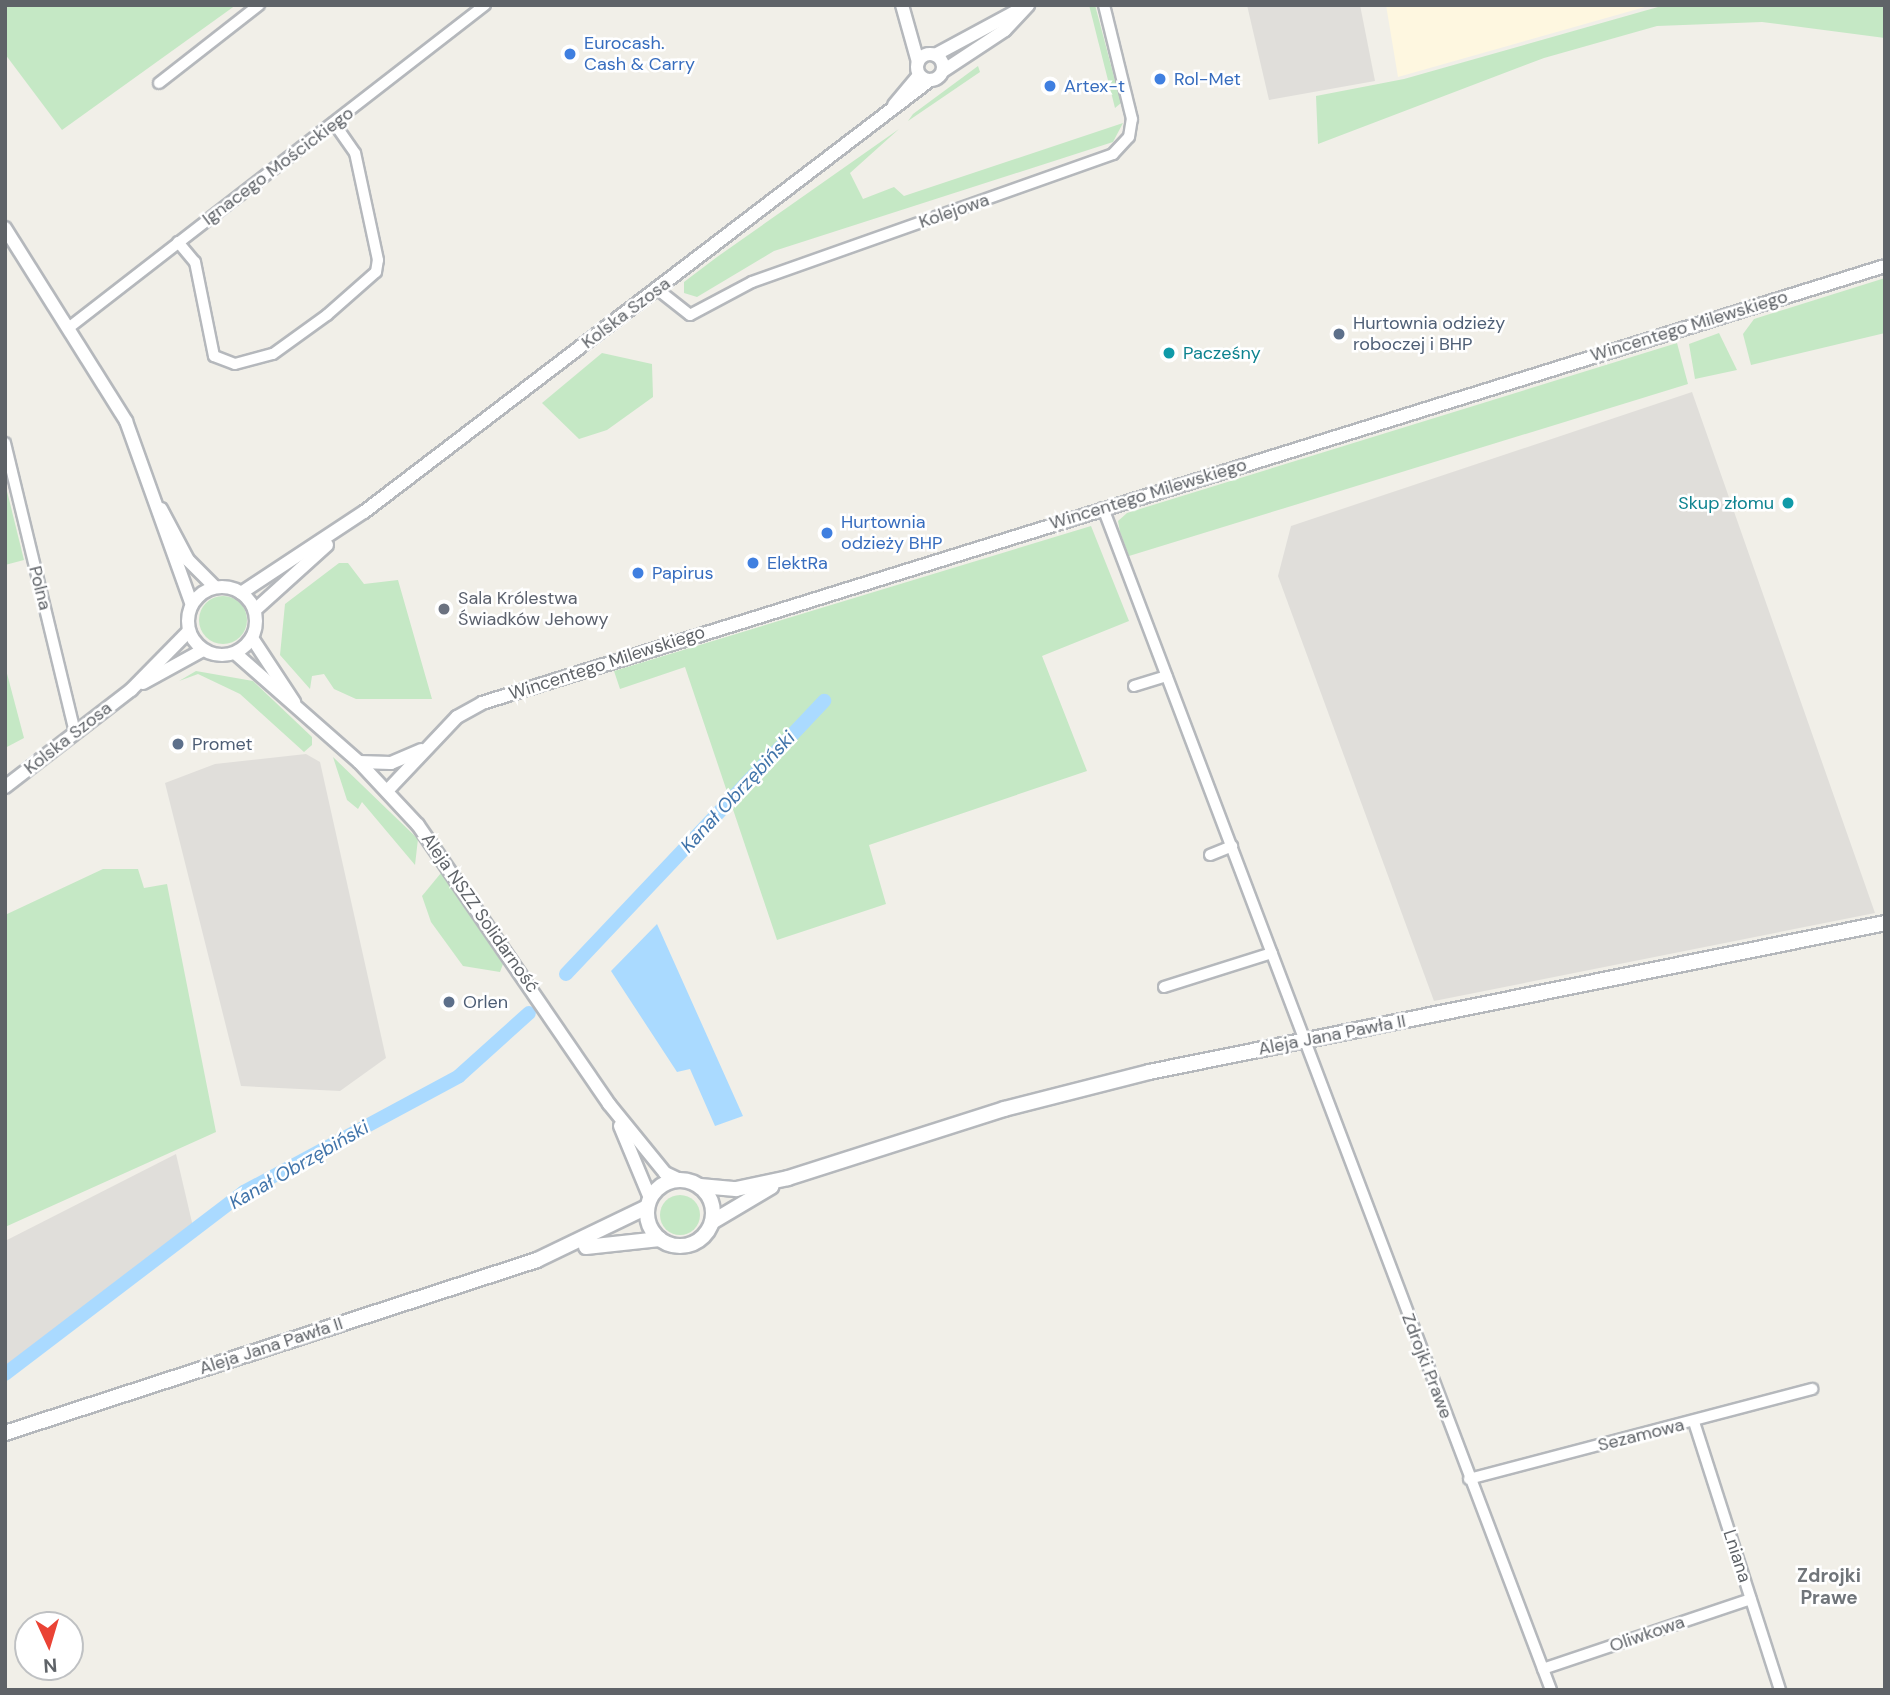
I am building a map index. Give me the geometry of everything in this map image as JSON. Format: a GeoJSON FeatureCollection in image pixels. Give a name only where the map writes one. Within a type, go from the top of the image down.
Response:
{"type":"FeatureCollection","features":[{"type":"Feature","properties":{"kind":"main road","name":"Aleja Jana Pawła II"},"geometry":{"type":"LineString","coordinates":[[700,1186],[728,1189],[788,1178],[1081,1088],[1885,923]]}},
{"type":"Feature","properties":{"kind":"main road","name":"Aleja Jana Pawła II"},"geometry":{"type":"LineString","coordinates":[[712,1222],[788,1178]]}},
{"type":"Feature","properties":{"kind":"main road"},"geometry":{"type":"LineString","coordinates":[[680,1180],[700,1186],[712,1202],[712,1222],[691,1245],[660,1239],[649,1224],[649,1203],[680,1180]]}},
{"type":"Feature","properties":{"kind":"main road","name":"Aleja Jana Pawła II"},"geometry":{"type":"LineString","coordinates":[[537,1259],[649,1203]]}},
{"type":"Feature","properties":{"kind":"main road","name":"Aleja Jana Pawła II"},"geometry":{"type":"LineString","coordinates":[[5,1433],[537,1259],[636,1237],[660,1239]]}},
{"type":"Feature","properties":{"kind":"street"},"geometry":{"type":"LineString","coordinates":[[159,83],[260,5]]}},
{"type":"Feature","properties":{"kind":"street","name":"Ignacego Mościckiego"},"geometry":{"type":"LineString","coordinates":[[71,326],[485,5]]}},
{"type":"Feature","properties":{"kind":"street","name":"Kolska Szosa"},"geometry":{"type":"LineString","coordinates":[[926,65],[943,71],[1005,30],[1028,5]]}},
{"type":"Feature","properties":{"kind":"street","name":"Kolska Szosa"},"geometry":{"type":"LineString","coordinates":[[241,593],[364,512],[887,113],[926,65],[1028,5]]}},
{"type":"Feature","properties":{"kind":"street","name":"Kolejowa"},"geometry":{"type":"LineString","coordinates":[[657,289],[690,315],[752,282],[1113,154],[1129,137],[1132,119],[1104,5]]}},
{"type":"Feature","properties":{"kind":"street"},"geometry":{"type":"LineString","coordinates":[[903,12],[926,65],[943,71]]}},
{"type":"Feature","properties":{"kind":"street"},"geometry":{"type":"LineString","coordinates":[[178,242],[195,262],[214,356],[235,364],[273,354],[327,315],[376,272],[377,260],[355,153],[334,123]]}},
{"type":"Feature","properties":{"kind":"street"},"geometry":{"type":"LineString","coordinates":[[5,228],[71,326],[126,421],[158,503],[192,605],[189,631],[203,650],[234,653],[252,638],[255,610],[241,593],[215,587],[188,560],[158,503]]}},
{"type":"Feature","properties":{"kind":"street","name":"Wincentego Milewskiego"},"geometry":{"type":"LineString","coordinates":[[387,791],[424,748],[482,703],[1885,266]]}},
{"type":"Feature","properties":{"kind":"street","name":"Polna"},"geometry":{"type":"LineString","coordinates":[[5,443],[75,733]]}},
{"type":"Feature","properties":{"kind":"street","name":"Zdrojki Prawe"},"geometry":{"type":"LineString","coordinates":[[1103,508],[1551,1690]]}},
{"type":"Feature","properties":{"kind":"street","name":"Kolska Szosa"},"geometry":{"type":"LineString","coordinates":[[255,610],[364,512]]}},
{"type":"Feature","properties":{"kind":"street"},"geometry":{"type":"LineString","coordinates":[[192,605],[215,587]]}},
{"type":"Feature","properties":{"kind":"street","name":"Kolska Szosa"},"geometry":{"type":"LineString","coordinates":[[5,787],[131,690],[189,631]]}},
{"type":"Feature","properties":{"kind":"street","name":"Aleja NSZZ Solidarność"},"geometry":{"type":"LineString","coordinates":[[252,638],[301,711]]}},
{"type":"Feature","properties":{"kind":"street","name":"Kolska Szosa"},"geometry":{"type":"LineString","coordinates":[[131,690],[203,650]]}},
{"type":"Feature","properties":{"kind":"street","name":"Aleja NSZZ Solidarność"},"geometry":{"type":"LineString","coordinates":[[234,653],[359,762],[448,863],[609,1104],[665,1172],[680,1180]]}},
{"type":"Feature","properties":{"kind":"street"},"geometry":{"type":"LineString","coordinates":[[1134,686],[1167,676]]}},
{"type":"Feature","properties":{"kind":"street","name":"Wincentego Milewskiego"},"geometry":{"type":"LineString","coordinates":[[359,762],[391,763],[424,748]]}},
{"type":"Feature","properties":{"kind":"street"},"geometry":{"type":"LineString","coordinates":[[1210,855],[1232,846]]}},
{"type":"Feature","properties":{"kind":"street"},"geometry":{"type":"LineString","coordinates":[[1164,987],[1272,953]]}},
{"type":"Feature","properties":{"kind":"street","name":"Aleja NSZZ Solidarność"},"geometry":{"type":"LineString","coordinates":[[609,1104],[649,1203]]}},
{"type":"Feature","properties":{"kind":"street","name":"Sezamowa"},"geometry":{"type":"LineString","coordinates":[[1469,1479],[1812,1389]]}},
{"type":"Feature","properties":{"kind":"street","name":"Lniana"},"geometry":{"type":"LineString","coordinates":[[1694,1422],[1780,1690]]}},
{"type":"Feature","properties":{"kind":"street","name":"Oliwkowa"},"geometry":{"type":"LineString","coordinates":[[1543,1669],[1751,1599]]}},
{"type":"Feature","properties":{"kind":"shaded area"},"geometry":{"type":"Polygon","coordinates":[[[1247,5],[1360,5],[1375,81],[1269,100],[1247,5]]]}},
{"type":"Feature","properties":{"kind":"shaded area"},"geometry":{"type":"Polygon","coordinates":[[[1386,5],[1652,5],[1398,77],[1386,5]]]}},
{"type":"Feature","properties":{"kind":"shaded area"},"geometry":{"type":"Polygon","coordinates":[[[1692,392],[1875,913],[1434,1001],[1278,576],[1291,526],[1692,392]]]}},
{"type":"Feature","properties":{"kind":"shaded area"},"geometry":{"type":"Polygon","coordinates":[[[306,754],[320,762],[386,1058],[340,1091],[241,1086],[165,783],[215,764],[306,754]]]}},
{"type":"Feature","properties":{"kind":"shaded area"},"geometry":{"type":"Polygon","coordinates":[[[176,1154],[194,1231],[5,1372],[5,1241],[176,1154]]]}},
{"type":"Feature","properties":{"kind":"green space"},"geometry":{"type":"Polygon","coordinates":[[[5,5],[236,5],[62,130],[5,54],[5,5]]]}},
{"type":"Feature","properties":{"kind":"green space"},"geometry":{"type":"Polygon","coordinates":[[[1089,5],[1095,5],[1121,103],[1115,108],[1089,5]]]}},
{"type":"Feature","properties":{"kind":"green space"},"geometry":{"type":"Polygon","coordinates":[[[1665,5],[1883,5],[1885,38],[1762,22],[1657,26],[1544,58],[1318,144],[1316,96],[1404,79],[1665,5]]]}},
{"type":"Feature","properties":{"kind":"green space"},"geometry":{"type":"Polygon","coordinates":[[[978,66],[980,72],[908,121],[913,114],[978,66]]]}},
{"type":"Feature","properties":{"kind":"green space"},"geometry":{"type":"Polygon","coordinates":[[[1123,123],[1113,142],[774,251],[697,297],[684,293],[684,282],[899,129],[850,173],[863,199],[894,187],[904,196],[1123,123]]]}},
{"type":"Feature","properties":{"kind":"green space"},"geometry":{"type":"Polygon","coordinates":[[[1885,278],[1885,333],[1751,365],[1743,334],[1754,319],[1885,278]]]}},
{"type":"Feature","properties":{"kind":"green space"},"geometry":{"type":"Polygon","coordinates":[[[1719,333],[1737,370],[1695,379],[1689,344],[1719,333]]]}},
{"type":"Feature","properties":{"kind":"green space"},"geometry":{"type":"Polygon","coordinates":[[[1677,343],[1688,384],[1129,556],[1120,532],[1118,521],[1127,513],[1677,343]]]}},
{"type":"Feature","properties":{"kind":"green space"},"geometry":{"type":"Polygon","coordinates":[[[602,353],[652,364],[653,397],[607,430],[579,439],[542,403],[602,353]]]}},
{"type":"Feature","properties":{"kind":"green space"},"geometry":{"type":"Polygon","coordinates":[[[5,483],[24,560],[5,565],[5,483]]]}},
{"type":"Feature","properties":{"kind":"green space"},"geometry":{"type":"Polygon","coordinates":[[[1091,526],[1129,621],[1042,656],[1087,771],[869,845],[886,904],[777,940],[685,667],[620,689],[614,671],[1091,526]]]}},
{"type":"Feature","properties":{"kind":"green space"},"geometry":{"type":"Polygon","coordinates":[[[339,563],[348,563],[364,584],[398,580],[432,699],[356,699],[334,689],[324,674],[312,676],[310,689],[280,655],[285,604],[339,563]]]}},
{"type":"Feature","properties":{"kind":"green space"},"geometry":{"type":"Polygon","coordinates":[[[223,596],[240,603],[247,620],[240,637],[223,644],[206,637],[199,620],[206,603],[223,596]]]}},
{"type":"Feature","properties":{"kind":"green space"},"geometry":{"type":"Polygon","coordinates":[[[5,666],[24,738],[5,748],[5,666]]]}},
{"type":"Feature","properties":{"kind":"green space"},"geometry":{"type":"Polygon","coordinates":[[[196,671],[253,681],[312,737],[312,745],[304,752],[240,694],[198,674],[179,681],[196,671]]]}},
{"type":"Feature","properties":{"kind":"green space"},"geometry":{"type":"Polygon","coordinates":[[[333,757],[418,839],[415,865],[362,802],[358,809],[347,800],[333,757]]]}},
{"type":"Feature","properties":{"kind":"green space"},"geometry":{"type":"Polygon","coordinates":[[[103,869],[138,869],[144,888],[167,884],[216,1132],[5,1227],[5,915],[103,869]]]}},
{"type":"Feature","properties":{"kind":"green space"},"geometry":{"type":"Polygon","coordinates":[[[441,873],[503,964],[500,972],[463,966],[431,922],[422,896],[441,873]]]}},
{"type":"Feature","properties":{"kind":"green space"},"geometry":{"type":"Polygon","coordinates":[[[680,1195],[688,1196],[694,1201],[699,1207],[699,1223],[694,1229],[688,1234],[680,1235],[672,1234],[666,1229],[661,1223],[660,1215],[661,1207],[666,1201],[672,1196],[680,1195]]]}},
{"type":"Feature","properties":{"kind":"water"},"geometry":{"type":"Polygon","coordinates":[[[657,924],[743,1116],[715,1126],[690,1069],[677,1072],[611,971],[657,924]]]}},
{"type":"Feature","properties":{"kind":"waterway","name":"Kanał Obrzębiński"},"geometry":{"type":"LineString","coordinates":[[566,974],[824,701]]}},
{"type":"Feature","properties":{"kind":"waterway","name":"Kanał Obrzębiński"},"geometry":{"type":"LineString","coordinates":[[5,1374],[244,1192],[459,1076],[529,1013]]}},
{"type":"Feature","properties":{"kind":"place","name":"Eurocash. Cash & Carry"},"geometry":{"type":"Point","coordinates":[570,54]}},
{"type":"Feature","properties":{"kind":"place","name":"Rol-Met"},"geometry":{"type":"Point","coordinates":[1160,79]}},
{"type":"Feature","properties":{"kind":"place","name":"Artex-t"},"geometry":{"type":"Point","coordinates":[1050,86]}},
{"type":"Feature","properties":{"kind":"place","name":"Hurtownia odzieży roboczej i BHP"},"geometry":{"type":"Point","coordinates":[1339,334]}},
{"type":"Feature","properties":{"kind":"place","name":"Pacześny"},"geometry":{"type":"Point","coordinates":[1169,353]}},
{"type":"Feature","properties":{"kind":"place","name":"Skup złomu"},"geometry":{"type":"Point","coordinates":[1788,503]}},
{"type":"Feature","properties":{"kind":"place","name":"Hurtownia odzieży BHP"},"geometry":{"type":"Point","coordinates":[827,533]}},
{"type":"Feature","properties":{"kind":"place","name":"ElektRa"},"geometry":{"type":"Point","coordinates":[753,563]}},
{"type":"Feature","properties":{"kind":"place","name":"Papirus"},"geometry":{"type":"Point","coordinates":[638,573]}},
{"type":"Feature","properties":{"kind":"place","name":"Sala Królestwa Świadków Jehowy"},"geometry":{"type":"Point","coordinates":[444,609]}},
{"type":"Feature","properties":{"kind":"place","name":"Promet"},"geometry":{"type":"Point","coordinates":[178,744]}},
{"type":"Feature","properties":{"kind":"place","name":"Orlen"},"geometry":{"type":"Point","coordinates":[449,1002]}},
{"type":"Feature","properties":{"kind":"district","name":"Zdrojki Prawe"},"geometry":{"type":"Point","coordinates":[1829,1587]}}]}
